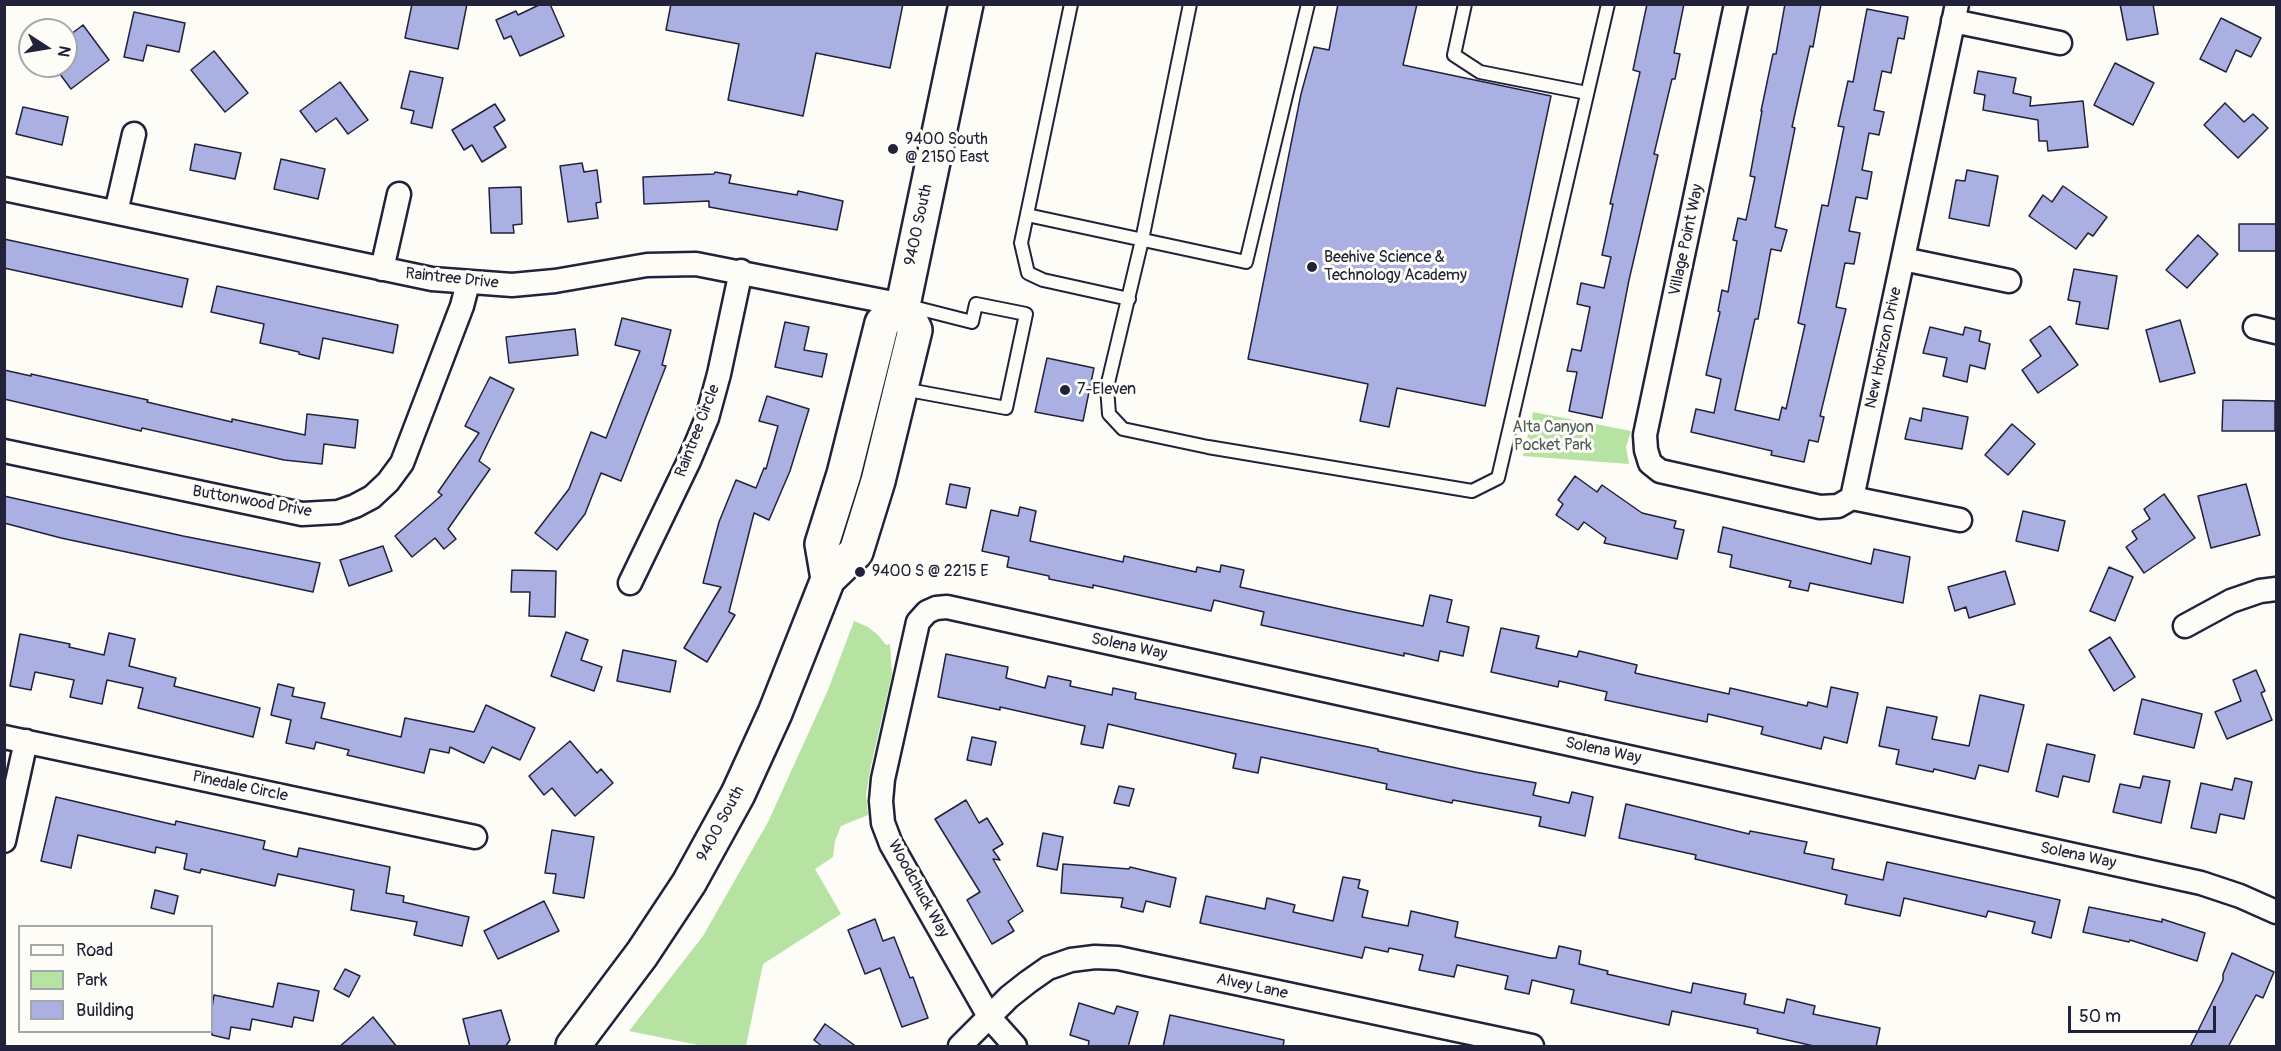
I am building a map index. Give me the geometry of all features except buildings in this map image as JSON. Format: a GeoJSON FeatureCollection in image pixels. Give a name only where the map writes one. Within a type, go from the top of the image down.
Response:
{"type":"FeatureCollection","features":[{"type":"Feature","properties":{"kind":"main road","name":"9400 South"},"geometry":{"type":"LineString","coordinates":[[577,1045],[689,883],[738,794],[780,703],[828,579],[856,552],[878,481],[915,330],[903,305],[966,4]]}},
{"type":"Feature","properties":{"kind":"main road"},"geometry":{"type":"LineString","coordinates":[[828,579],[822,544],[844,474],[882,323],[903,305]]}},
{"type":"Feature","properties":{"kind":"street","name":"Village Point Way"},"geometry":{"type":"LineString","coordinates":[[1736,4],[1645,435],[1646,450],[1650,463],[1660,471],[1820,507],[1838,506],[1851,498]]}},
{"type":"Feature","properties":{"kind":"street"},"geometry":{"type":"LineString","coordinates":[[1955,13],[2060,43]]}},
{"type":"Feature","properties":{"kind":"street","name":"New Horizon Drive"},"geometry":{"type":"LineString","coordinates":[[1851,498],[1955,13]]}},
{"type":"Feature","properties":{"kind":"street"},"geometry":{"type":"LineString","coordinates":[[116,212],[134,134]]}},
{"type":"Feature","properties":{"kind":"street","name":"Raintree Drive"},"geometry":{"type":"LineString","coordinates":[[4,189],[382,270],[468,283],[512,285],[555,281],[647,265],[696,264],[741,271],[903,305]]}},
{"type":"Feature","properties":{"kind":"street"},"geometry":{"type":"LineString","coordinates":[[382,270],[399,194]]}},
{"type":"Feature","properties":{"kind":"street"},"geometry":{"type":"LineString","coordinates":[[1903,259],[2009,281]]}},
{"type":"Feature","properties":{"kind":"street","name":"Raintree Circle"},"geometry":{"type":"LineString","coordinates":[[630,583],[689,461],[707,418],[741,271]]}},
{"type":"Feature","properties":{"kind":"street","name":"Buttonwood Drive"},"geometry":{"type":"LineString","coordinates":[[4,451],[303,514],[338,512],[355,506],[380,489],[402,463],[462,306],[468,283]]}},
{"type":"Feature","properties":{"kind":"street"},"geometry":{"type":"LineString","coordinates":[[1851,498],[1960,520]]}},
{"type":"Feature","properties":{"kind":"street"},"geometry":{"type":"LineString","coordinates":[[2185,626],[2231,601],[2260,591],[2277,589]]}},
{"type":"Feature","properties":{"kind":"street","name":"Solena Way"},"geometry":{"type":"LineString","coordinates":[[927,612],[947,607],[2201,883],[2277,912]]}},
{"type":"Feature","properties":{"kind":"street","name":"Woodchuck Way"},"geometry":{"type":"LineString","coordinates":[[927,612],[918,622],[883,779],[881,801],[883,823],[891,844],[990,1018],[1015,1047]]}},
{"type":"Feature","properties":{"kind":"street"},"geometry":{"type":"LineString","coordinates":[[4,842],[15,739]]}},
{"type":"Feature","properties":{"kind":"street","name":"Pinedale Circle"},"geometry":{"type":"LineString","coordinates":[[15,739],[476,837]]}},
{"type":"Feature","properties":{"kind":"street","name":"Alvey Lane"},"geometry":{"type":"LineString","coordinates":[[960,1047],[1009,997],[1048,968],[1071,960],[1095,957],[1118,958],[1532,1047]]}},
{"type":"Feature","properties":{"kind":"lane"},"geometry":{"type":"LineString","coordinates":[[1071,4],[1021,243],[1028,273],[1042,280],[1129,299]]}},
{"type":"Feature","properties":{"kind":"lane"},"geometry":{"type":"LineString","coordinates":[[1190,4],[1142,240],[1107,387],[1109,414],[1123,429],[1208,447],[1472,491],[1498,478],[1608,4]]}},
{"type":"Feature","properties":{"kind":"lane"},"geometry":{"type":"LineString","coordinates":[[1027,215],[1246,262],[1308,4]]}},
{"type":"Feature","properties":{"kind":"lane"},"geometry":{"type":"LineString","coordinates":[[1465,4],[1454,55],[1480,72],[1587,93]]}},
{"type":"Feature","properties":{"kind":"lane"},"geometry":{"type":"LineString","coordinates":[[902,389],[1006,408],[1026,314],[976,304],[972,322],[903,305]]}},
{"type":"Feature","properties":{"kind":"green space","name":"Alta Canyon Pocket Park"},"geometry":{"type":"Polygon","coordinates":[[[1533,412],[1631,431],[1626,447],[1629,464],[1523,456],[1533,412]]]}},
{"type":"Feature","properties":{"kind":"green space"},"geometry":{"type":"Polygon","coordinates":[[[854,621],[868,627],[886,645],[890,644],[892,674],[870,770],[866,795],[868,815],[841,826],[835,841],[833,857],[815,869],[841,914],[763,964],[746,1046],[703,1046],[629,1031],[703,936],[768,822],[828,690],[854,621]]]}},
{"type":"Feature","properties":{"kind":"place","name":"9400 South @ 2150 East"},"geometry":{"type":"Point","coordinates":[893,149]}},
{"type":"Feature","properties":{"kind":"place","name":"Beehive Science & Technology Academy"},"geometry":{"type":"Point","coordinates":[1312,267]}},
{"type":"Feature","properties":{"kind":"place","name":"7-Eleven"},"geometry":{"type":"Point","coordinates":[1065,390]}},
{"type":"Feature","properties":{"kind":"place","name":"9400 S @ 2215 E"},"geometry":{"type":"Point","coordinates":[860,572]}}]}
